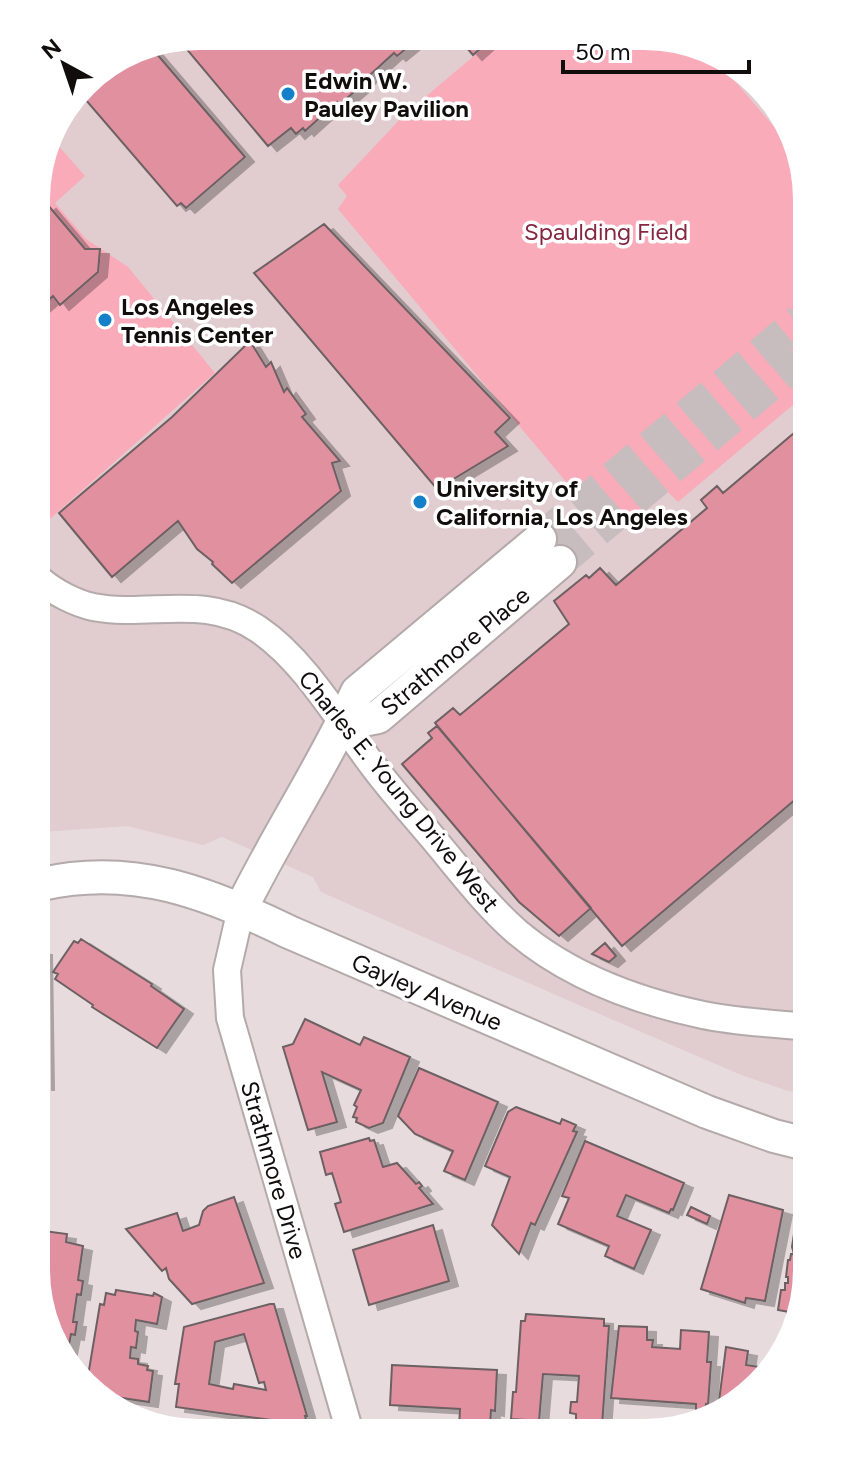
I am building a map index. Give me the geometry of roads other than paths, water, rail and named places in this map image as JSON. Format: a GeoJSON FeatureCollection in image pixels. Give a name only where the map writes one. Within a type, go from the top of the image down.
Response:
{"type":"FeatureCollection","features":[{"type":"Feature","properties":{"kind":"street","name":"Strathmore Place"},"geometry":{"type":"LineString","coordinates":[[343,724],[378,717],[550,551]]}},
{"type":"Feature","properties":{"kind":"street","name":"Charles E. Young Drive West"},"geometry":{"type":"LineString","coordinates":[[50,587],[66,597],[93,607],[196,608],[226,614],[257,628],[319,691],[373,766],[478,891],[517,931],[563,964],[615,989],[705,1015],[793,1026]]}},
{"type":"Feature","properties":{"kind":"street"},"geometry":{"type":"LineString","coordinates":[[241,909],[343,724]]}},
{"type":"Feature","properties":{"kind":"street","name":"Gayley Avenue"},"geometry":{"type":"LineString","coordinates":[[50,883],[91,877],[130,877],[160,882],[241,909],[707,1112],[793,1141]]}},
{"type":"Feature","properties":{"kind":"street","name":"Strathmore Drive"},"geometry":{"type":"LineString","coordinates":[[241,909],[227,970],[230,1018],[346,1419]]}},
{"type":"Feature","properties":{"kind":"tunnel"},"geometry":{"type":"LineString","coordinates":[[540,539],[793,326]]}},
{"type":"Feature","properties":{"kind":"tunnel"},"geometry":{"type":"LineString","coordinates":[[560,562],[793,366]]}},
{"type":"Feature","properties":{"kind":"place","name":"Edwin W. Pauley Pavilion"},"geometry":{"type":"Point","coordinates":[288,94]}},
{"type":"Feature","properties":{"kind":"place","name":"Los Angeles Tennis Center"},"geometry":{"type":"Point","coordinates":[105,320]}},
{"type":"Feature","properties":{"kind":"place","name":"University of California, Los Angeles"},"geometry":{"type":"Point","coordinates":[420,502]}},
{"type":"Feature","properties":{"kind":"park label","name":"Spaulding Field"},"geometry":{"type":"Point","coordinates":[606,231]}}]}
